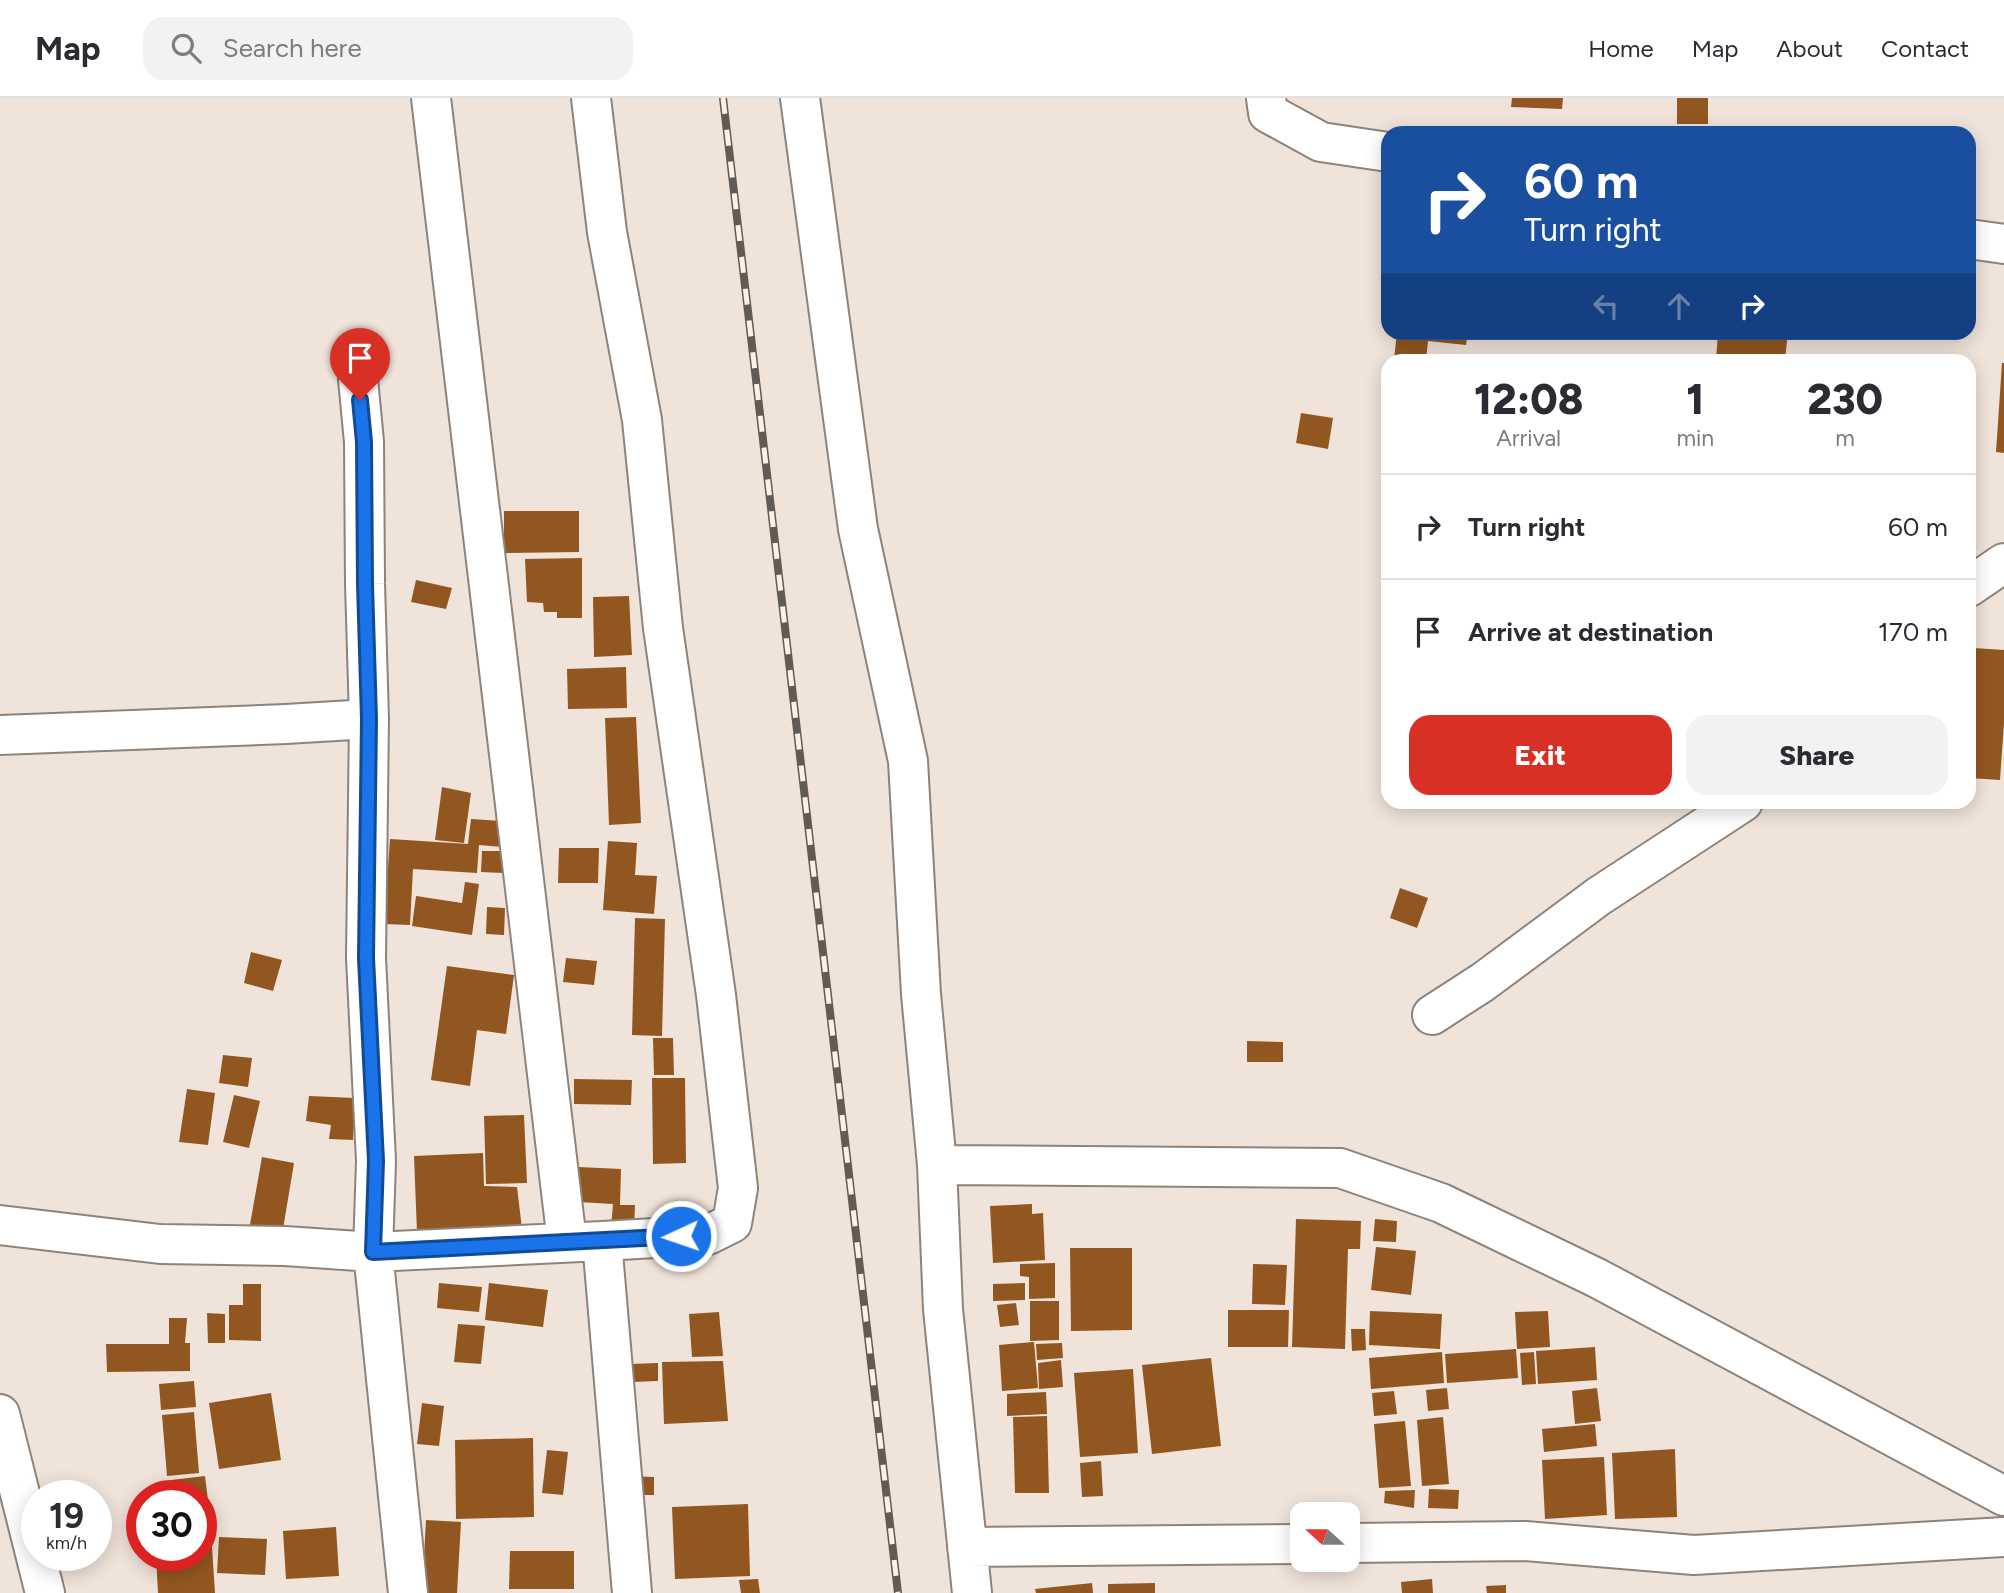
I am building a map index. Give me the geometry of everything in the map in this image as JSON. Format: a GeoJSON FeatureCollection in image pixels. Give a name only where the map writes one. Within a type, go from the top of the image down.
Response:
{"type":"FeatureCollection","features":[{"type":"Feature","properties":{"kind":"street"},"geometry":{"type":"LineString","coordinates":[[431,98],[632,1593]]}},
{"type":"Feature","properties":{"kind":"street"},"geometry":{"type":"LineString","coordinates":[[0,1225],[160,1244],[285,1246],[373,1252],[708,1235],[732,1223],[738,1188],[714,982],[663,628],[642,420],[607,232],[591,98]]}},
{"type":"Feature","properties":{"kind":"street"},"geometry":{"type":"LineString","coordinates":[[800,98],[858,529],[908,761],[921,994],[937,1165],[943,1309],[972,1593]]}},
{"type":"Feature","properties":{"kind":"street"},"geometry":{"type":"LineString","coordinates":[[1266,98],[1268,113],[1321,142],[1381,151]]}},
{"type":"Feature","properties":{"kind":"street"},"geometry":{"type":"LineString","coordinates":[[1976,240],[2004,244]]}},
{"type":"Feature","properties":{"kind":"street"},"geometry":{"type":"LineString","coordinates":[[358,379],[364,442],[369,719],[366,958],[376,1161],[373,1252],[408,1593]]}},
{"type":"Feature","properties":{"kind":"street"},"geometry":{"type":"LineString","coordinates":[[1976,582],[2004,563]]}},
{"type":"Feature","properties":{"kind":"street"},"geometry":{"type":"LineString","coordinates":[[0,735],[369,719]]}},
{"type":"Feature","properties":{"kind":"street"},"geometry":{"type":"LineString","coordinates":[[1432,1014],[1483,982],[1599,896],[1732,809]]}},
{"type":"Feature","properties":{"kind":"street"},"geometry":{"type":"LineString","coordinates":[[937,1165],[1340,1168],[1441,1203],[1597,1278],[2004,1496]]}},
{"type":"Feature","properties":{"kind":"street"},"geometry":{"type":"LineString","coordinates":[[0,1414],[46,1593]]}},
{"type":"Feature","properties":{"kind":"street"},"geometry":{"type":"LineString","coordinates":[[1360,1543],[1525,1541],[1694,1555],[2004,1537]]}},
{"type":"Feature","properties":{"kind":"street"},"geometry":{"type":"LineString","coordinates":[[967,1547],[1290,1544]]}},
{"type":"Feature","properties":{"kind":"building"},"geometry":{"type":"Polygon","coordinates":[[[1512,98],[1563,98],[1562,109],[1511,107],[1512,98]]]}},
{"type":"Feature","properties":{"kind":"building"},"geometry":{"type":"Polygon","coordinates":[[[1677,98],[1708,98],[1708,124],[1677,124],[1677,98]]]}},
{"type":"Feature","properties":{"kind":"building"},"geometry":{"type":"Polygon","coordinates":[[[1396,340],[1467,340],[1466,345],[1428,341],[1427,354],[1395,354],[1396,340]]]}},
{"type":"Feature","properties":{"kind":"building"},"geometry":{"type":"Polygon","coordinates":[[[1717,340],[1787,340],[1786,354],[1716,354],[1717,340]]]}},
{"type":"Feature","properties":{"kind":"building"},"geometry":{"type":"Polygon","coordinates":[[[2004,363],[2004,453],[1996,452],[2004,363]]]}},
{"type":"Feature","properties":{"kind":"building"},"geometry":{"type":"Polygon","coordinates":[[[1301,413],[1333,418],[1328,449],[1296,443],[1301,413]]]}},
{"type":"Feature","properties":{"kind":"building"},"geometry":{"type":"Polygon","coordinates":[[[504,511],[579,511],[579,552],[504,553],[504,511]]]}},
{"type":"Feature","properties":{"kind":"building"},"geometry":{"type":"Polygon","coordinates":[[[582,558],[582,618],[557,618],[557,612],[544,612],[543,603],[527,602],[525,559],[582,558]]]}},
{"type":"Feature","properties":{"kind":"building"},"geometry":{"type":"Polygon","coordinates":[[[416,580],[452,588],[446,609],[411,602],[416,580]]]}},
{"type":"Feature","properties":{"kind":"building"},"geometry":{"type":"Polygon","coordinates":[[[629,596],[632,655],[594,657],[593,597],[629,596]]]}},
{"type":"Feature","properties":{"kind":"building"},"geometry":{"type":"Polygon","coordinates":[[[1976,648],[2004,650],[2004,723],[2000,780],[1976,778],[1976,648]]]}},
{"type":"Feature","properties":{"kind":"building"},"geometry":{"type":"Polygon","coordinates":[[[626,667],[627,708],[568,709],[567,669],[626,667]]]}},
{"type":"Feature","properties":{"kind":"building"},"geometry":{"type":"Polygon","coordinates":[[[636,717],[641,823],[609,825],[605,718],[636,717]]]}},
{"type":"Feature","properties":{"kind":"building"},"geometry":{"type":"Polygon","coordinates":[[[442,787],[471,793],[464,843],[435,840],[442,787]]]}},
{"type":"Feature","properties":{"kind":"building"},"geometry":{"type":"Polygon","coordinates":[[[471,819],[502,821],[502,847],[479,845],[477,873],[413,869],[410,925],[384,924],[390,839],[468,844],[471,819]]]}},
{"type":"Feature","properties":{"kind":"building"},"geometry":{"type":"Polygon","coordinates":[[[608,841],[637,843],[635,875],[657,876],[654,914],[603,910],[608,841]]]}},
{"type":"Feature","properties":{"kind":"building"},"geometry":{"type":"Polygon","coordinates":[[[559,848],[599,848],[598,883],[558,883],[559,848]]]}},
{"type":"Feature","properties":{"kind":"building"},"geometry":{"type":"Polygon","coordinates":[[[482,851],[503,851],[503,873],[481,872],[482,851]]]}},
{"type":"Feature","properties":{"kind":"building"},"geometry":{"type":"Polygon","coordinates":[[[465,882],[479,884],[472,935],[412,926],[416,896],[462,903],[465,882]]]}},
{"type":"Feature","properties":{"kind":"building"},"geometry":{"type":"Polygon","coordinates":[[[1400,888],[1428,898],[1417,928],[1390,918],[1400,888]]]}},
{"type":"Feature","properties":{"kind":"building"},"geometry":{"type":"Polygon","coordinates":[[[487,907],[505,908],[504,935],[486,934],[487,907]]]}},
{"type":"Feature","properties":{"kind":"building"},"geometry":{"type":"Polygon","coordinates":[[[635,918],[665,919],[662,1036],[632,1035],[635,918]]]}},
{"type":"Feature","properties":{"kind":"building"},"geometry":{"type":"Polygon","coordinates":[[[251,952],[282,960],[273,991],[244,983],[251,952]]]}},
{"type":"Feature","properties":{"kind":"building"},"geometry":{"type":"Polygon","coordinates":[[[566,958],[597,961],[594,985],[563,982],[566,958]]]}},
{"type":"Feature","properties":{"kind":"building"},"geometry":{"type":"Polygon","coordinates":[[[447,966],[514,975],[506,1034],[477,1030],[470,1086],[431,1080],[447,966]]]}},
{"type":"Feature","properties":{"kind":"building"},"geometry":{"type":"Polygon","coordinates":[[[653,1038],[673,1038],[674,1075],[654,1075],[653,1038]]]}},
{"type":"Feature","properties":{"kind":"building"},"geometry":{"type":"Polygon","coordinates":[[[1247,1041],[1283,1042],[1283,1062],[1247,1062],[1247,1041]]]}},
{"type":"Feature","properties":{"kind":"building"},"geometry":{"type":"Polygon","coordinates":[[[223,1055],[252,1058],[248,1087],[219,1083],[223,1055]]]}},
{"type":"Feature","properties":{"kind":"building"},"geometry":{"type":"Polygon","coordinates":[[[652,1078],[685,1078],[686,1163],[653,1164],[652,1078]]]}},
{"type":"Feature","properties":{"kind":"building"},"geometry":{"type":"Polygon","coordinates":[[[574,1079],[632,1080],[631,1105],[574,1104],[574,1079]]]}},
{"type":"Feature","properties":{"kind":"building"},"geometry":{"type":"Polygon","coordinates":[[[187,1089],[215,1093],[208,1145],[179,1142],[187,1089]]]}},
{"type":"Feature","properties":{"kind":"building"},"geometry":{"type":"Polygon","coordinates":[[[234,1095],[260,1101],[249,1148],[223,1142],[234,1095]]]}},
{"type":"Feature","properties":{"kind":"building"},"geometry":{"type":"Polygon","coordinates":[[[309,1096],[355,1098],[353,1140],[329,1139],[331,1125],[306,1121],[309,1096]]]}},
{"type":"Feature","properties":{"kind":"building"},"geometry":{"type":"Polygon","coordinates":[[[524,1115],[527,1183],[486,1184],[484,1116],[524,1115]]]}},
{"type":"Feature","properties":{"kind":"building"},"geometry":{"type":"Polygon","coordinates":[[[483,1153],[484,1186],[517,1187],[522,1229],[417,1233],[414,1156],[483,1153]]]}},
{"type":"Feature","properties":{"kind":"building"},"geometry":{"type":"Polygon","coordinates":[[[262,1157],[294,1163],[282,1235],[249,1230],[262,1157]]]}},
{"type":"Feature","properties":{"kind":"building"},"geometry":{"type":"Polygon","coordinates":[[[579,1167],[621,1169],[620,1205],[635,1205],[634,1229],[611,1228],[613,1204],[578,1202],[579,1167]]]}},
{"type":"Feature","properties":{"kind":"building"},"geometry":{"type":"Polygon","coordinates":[[[1032,1204],[1032,1214],[1043,1213],[1045,1260],[993,1263],[990,1206],[1032,1204]]]}},
{"type":"Feature","properties":{"kind":"building"},"geometry":{"type":"Polygon","coordinates":[[[1296,1219],[1361,1221],[1360,1249],[1348,1249],[1345,1349],[1292,1347],[1296,1219]]]}},
{"type":"Feature","properties":{"kind":"building"},"geometry":{"type":"Polygon","coordinates":[[[1375,1219],[1397,1221],[1396,1242],[1373,1241],[1375,1219]]]}},
{"type":"Feature","properties":{"kind":"building"},"geometry":{"type":"Polygon","coordinates":[[[1376,1247],[1416,1251],[1411,1295],[1371,1290],[1376,1247]]]}},
{"type":"Feature","properties":{"kind":"building"},"geometry":{"type":"Polygon","coordinates":[[[1070,1248],[1132,1248],[1132,1330],[1071,1331],[1070,1248]]]}},
{"type":"Feature","properties":{"kind":"building"},"geometry":{"type":"Polygon","coordinates":[[[1055,1263],[1055,1298],[1029,1299],[1029,1277],[1020,1276],[1020,1264],[1055,1263]]]}},
{"type":"Feature","properties":{"kind":"building"},"geometry":{"type":"Polygon","coordinates":[[[1253,1264],[1287,1265],[1285,1305],[1252,1304],[1253,1264]]]}},
{"type":"Feature","properties":{"kind":"building"},"geometry":{"type":"Polygon","coordinates":[[[439,1283],[482,1287],[479,1312],[437,1308],[439,1283]]]}},
{"type":"Feature","properties":{"kind":"building"},"geometry":{"type":"Polygon","coordinates":[[[489,1283],[548,1290],[543,1327],[485,1320],[489,1283]]]}},
{"type":"Feature","properties":{"kind":"building"},"geometry":{"type":"Polygon","coordinates":[[[1025,1283],[1025,1300],[993,1301],[993,1284],[1025,1283]]]}},
{"type":"Feature","properties":{"kind":"building"},"geometry":{"type":"Polygon","coordinates":[[[243,1284],[261,1284],[261,1341],[229,1340],[229,1305],[243,1305],[243,1284]]]}},
{"type":"Feature","properties":{"kind":"building"},"geometry":{"type":"Polygon","coordinates":[[[1030,1301],[1059,1301],[1059,1340],[1030,1341],[1030,1301]]]}},
{"type":"Feature","properties":{"kind":"building"},"geometry":{"type":"Polygon","coordinates":[[[1016,1303],[1019,1325],[1000,1327],[997,1305],[1016,1303]]]}},
{"type":"Feature","properties":{"kind":"building"},"geometry":{"type":"Polygon","coordinates":[[[1228,1310],[1289,1310],[1288,1347],[1228,1347],[1228,1310]]]}},
{"type":"Feature","properties":{"kind":"building"},"geometry":{"type":"Polygon","coordinates":[[[1370,1311],[1442,1314],[1440,1349],[1369,1345],[1370,1311]]]}},
{"type":"Feature","properties":{"kind":"building"},"geometry":{"type":"Polygon","coordinates":[[[1548,1311],[1550,1347],[1517,1349],[1515,1312],[1548,1311]]]}},
{"type":"Feature","properties":{"kind":"building"},"geometry":{"type":"Polygon","coordinates":[[[719,1312],[723,1356],[692,1357],[689,1314],[719,1312]]]}},
{"type":"Feature","properties":{"kind":"building"},"geometry":{"type":"Polygon","coordinates":[[[207,1313],[225,1314],[225,1343],[208,1343],[207,1313]]]}},
{"type":"Feature","properties":{"kind":"building"},"geometry":{"type":"Polygon","coordinates":[[[169,1318],[187,1318],[185,1343],[190,1343],[190,1371],[107,1372],[106,1344],[169,1344],[169,1318]]]}},
{"type":"Feature","properties":{"kind":"building"},"geometry":{"type":"Polygon","coordinates":[[[458,1324],[485,1326],[481,1364],[454,1362],[458,1324]]]}},
{"type":"Feature","properties":{"kind":"building"},"geometry":{"type":"Polygon","coordinates":[[[1351,1329],[1365,1329],[1366,1350],[1352,1351],[1351,1329]]]}},
{"type":"Feature","properties":{"kind":"building"},"geometry":{"type":"Polygon","coordinates":[[[1034,1342],[1038,1388],[1002,1391],[999,1345],[1034,1342]]]}},
{"type":"Feature","properties":{"kind":"building"},"geometry":{"type":"Polygon","coordinates":[[[1062,1343],[1063,1358],[1037,1360],[1036,1344],[1062,1343]]]}},
{"type":"Feature","properties":{"kind":"building"},"geometry":{"type":"Polygon","coordinates":[[[1595,1347],[1597,1380],[1538,1384],[1536,1351],[1595,1347]]]}},
{"type":"Feature","properties":{"kind":"building"},"geometry":{"type":"Polygon","coordinates":[[[1516,1349],[1518,1378],[1447,1383],[1445,1354],[1516,1349]]]}},
{"type":"Feature","properties":{"kind":"building"},"geometry":{"type":"Polygon","coordinates":[[[1442,1352],[1444,1383],[1371,1389],[1369,1358],[1442,1352]]]}},
{"type":"Feature","properties":{"kind":"building"},"geometry":{"type":"Polygon","coordinates":[[[1534,1352],[1536,1384],[1522,1385],[1520,1353],[1534,1352]]]}},
{"type":"Feature","properties":{"kind":"building"},"geometry":{"type":"Polygon","coordinates":[[[1211,1358],[1221,1446],[1152,1454],[1142,1365],[1211,1358]]]}},
{"type":"Feature","properties":{"kind":"building"},"geometry":{"type":"Polygon","coordinates":[[[1061,1360],[1063,1387],[1039,1389],[1038,1363],[1061,1360]]]}},
{"type":"Feature","properties":{"kind":"building"},"geometry":{"type":"Polygon","coordinates":[[[723,1361],[728,1421],[664,1424],[662,1362],[723,1361]]]}},
{"type":"Feature","properties":{"kind":"building"},"geometry":{"type":"Polygon","coordinates":[[[658,1363],[658,1381],[632,1382],[631,1364],[658,1363]]]}},
{"type":"Feature","properties":{"kind":"building"},"geometry":{"type":"Polygon","coordinates":[[[1133,1369],[1138,1453],[1080,1457],[1074,1373],[1133,1369]]]}},
{"type":"Feature","properties":{"kind":"building"},"geometry":{"type":"Polygon","coordinates":[[[194,1381],[196,1407],[161,1410],[159,1384],[194,1381]]]}},
{"type":"Feature","properties":{"kind":"building"},"geometry":{"type":"Polygon","coordinates":[[[1447,1388],[1449,1409],[1428,1411],[1426,1390],[1447,1388]]]}},
{"type":"Feature","properties":{"kind":"building"},"geometry":{"type":"Polygon","coordinates":[[[1597,1388],[1601,1421],[1575,1424],[1572,1391],[1597,1388]]]}},
{"type":"Feature","properties":{"kind":"building"},"geometry":{"type":"Polygon","coordinates":[[[1394,1391],[1397,1414],[1374,1416],[1372,1393],[1394,1391]]]}},
{"type":"Feature","properties":{"kind":"building"},"geometry":{"type":"Polygon","coordinates":[[[1046,1392],[1047,1414],[1007,1416],[1007,1394],[1046,1392]]]}},
{"type":"Feature","properties":{"kind":"building"},"geometry":{"type":"Polygon","coordinates":[[[271,1393],[281,1460],[219,1469],[209,1403],[271,1393]]]}},
{"type":"Feature","properties":{"kind":"building"},"geometry":{"type":"Polygon","coordinates":[[[422,1403],[444,1406],[439,1446],[417,1444],[422,1403]]]}},
{"type":"Feature","properties":{"kind":"building"},"geometry":{"type":"Polygon","coordinates":[[[194,1412],[199,1473],[167,1476],[162,1415],[194,1412]]]}},
{"type":"Feature","properties":{"kind":"building"},"geometry":{"type":"Polygon","coordinates":[[[1047,1416],[1049,1493],[1015,1493],[1013,1417],[1047,1416]]]}},
{"type":"Feature","properties":{"kind":"building"},"geometry":{"type":"Polygon","coordinates":[[[1443,1417],[1449,1484],[1422,1486],[1417,1420],[1443,1417]]]}},
{"type":"Feature","properties":{"kind":"building"},"geometry":{"type":"Polygon","coordinates":[[[1405,1421],[1411,1486],[1379,1488],[1374,1424],[1405,1421]]]}},
{"type":"Feature","properties":{"kind":"building"},"geometry":{"type":"Polygon","coordinates":[[[1595,1424],[1597,1446],[1544,1452],[1542,1429],[1595,1424]]]}},
{"type":"Feature","properties":{"kind":"building"},"geometry":{"type":"Polygon","coordinates":[[[533,1438],[534,1517],[456,1519],[455,1440],[533,1438]]]}},
{"type":"Feature","properties":{"kind":"building"},"geometry":{"type":"Polygon","coordinates":[[[1675,1449],[1677,1517],[1615,1519],[1612,1453],[1675,1449]]]}},
{"type":"Feature","properties":{"kind":"building"},"geometry":{"type":"Polygon","coordinates":[[[547,1450],[568,1452],[563,1495],[542,1493],[547,1450]]]}},
{"type":"Feature","properties":{"kind":"building"},"geometry":{"type":"Polygon","coordinates":[[[1604,1457],[1607,1515],[1545,1519],[1542,1460],[1604,1457]]]}},
{"type":"Feature","properties":{"kind":"building"},"geometry":{"type":"Polygon","coordinates":[[[1101,1461],[1103,1496],[1082,1497],[1080,1463],[1101,1461]]]}},
{"type":"Feature","properties":{"kind":"building"},"geometry":{"type":"Polygon","coordinates":[[[205,1476],[205,1480],[171,1480],[205,1476]]]}},
{"type":"Feature","properties":{"kind":"building"},"geometry":{"type":"Polygon","coordinates":[[[628,1476],[654,1477],[654,1495],[628,1495],[628,1476]]]}},
{"type":"Feature","properties":{"kind":"building"},"geometry":{"type":"Polygon","coordinates":[[[1429,1489],[1459,1490],[1458,1509],[1428,1508],[1429,1489]]]}},
{"type":"Feature","properties":{"kind":"building"},"geometry":{"type":"Polygon","coordinates":[[[1415,1490],[1414,1508],[1384,1503],[1385,1491],[1415,1490]]]}},
{"type":"Feature","properties":{"kind":"building"},"geometry":{"type":"Polygon","coordinates":[[[748,1504],[750,1576],[675,1579],[672,1507],[748,1504]]]}},
{"type":"Feature","properties":{"kind":"building"},"geometry":{"type":"Polygon","coordinates":[[[426,1520],[461,1522],[457,1593],[422,1593],[426,1520]]]}},
{"type":"Feature","properties":{"kind":"building"},"geometry":{"type":"Polygon","coordinates":[[[336,1527],[339,1576],[286,1579],[283,1531],[336,1527]]]}},
{"type":"Feature","properties":{"kind":"building"},"geometry":{"type":"Polygon","coordinates":[[[219,1537],[267,1539],[265,1575],[217,1573],[219,1537]]]}},
{"type":"Feature","properties":{"kind":"building"},"geometry":{"type":"Polygon","coordinates":[[[510,1551],[574,1551],[574,1589],[509,1589],[510,1551]]]}},
{"type":"Feature","properties":{"kind":"building"},"geometry":{"type":"Polygon","coordinates":[[[157,1571],[214,1571],[215,1593],[158,1593],[157,1571]]]}},
{"type":"Feature","properties":{"kind":"building"},"geometry":{"type":"Polygon","coordinates":[[[758,1579],[760,1593],[741,1593],[739,1580],[758,1579]]]}},
{"type":"Feature","properties":{"kind":"building"},"geometry":{"type":"Polygon","coordinates":[[[1432,1579],[1433,1593],[1402,1593],[1401,1582],[1432,1579]]]}},
{"type":"Feature","properties":{"kind":"building"},"geometry":{"type":"Polygon","coordinates":[[[1092,1583],[1093,1593],[1036,1593],[1035,1589],[1092,1583]]]}},
{"type":"Feature","properties":{"kind":"building"},"geometry":{"type":"Polygon","coordinates":[[[1155,1583],[1155,1593],[1108,1593],[1108,1584],[1155,1583]]]}},
{"type":"Feature","properties":{"kind":"building"},"geometry":{"type":"Polygon","coordinates":[[[1506,1585],[1506,1593],[1487,1593],[1486,1586],[1506,1585]]]}},
{"type":"Feature","properties":{"kind":"railway"},"geometry":{"type":"LineString","coordinates":[[723,98],[898,1593]]}},
{"type":"Feature","properties":{"kind":"route"},"geometry":{"type":"LineString","coordinates":[[360,400],[364,442],[369,719],[366,958],[376,1161],[373,1252],[681,1236]]}}]}
